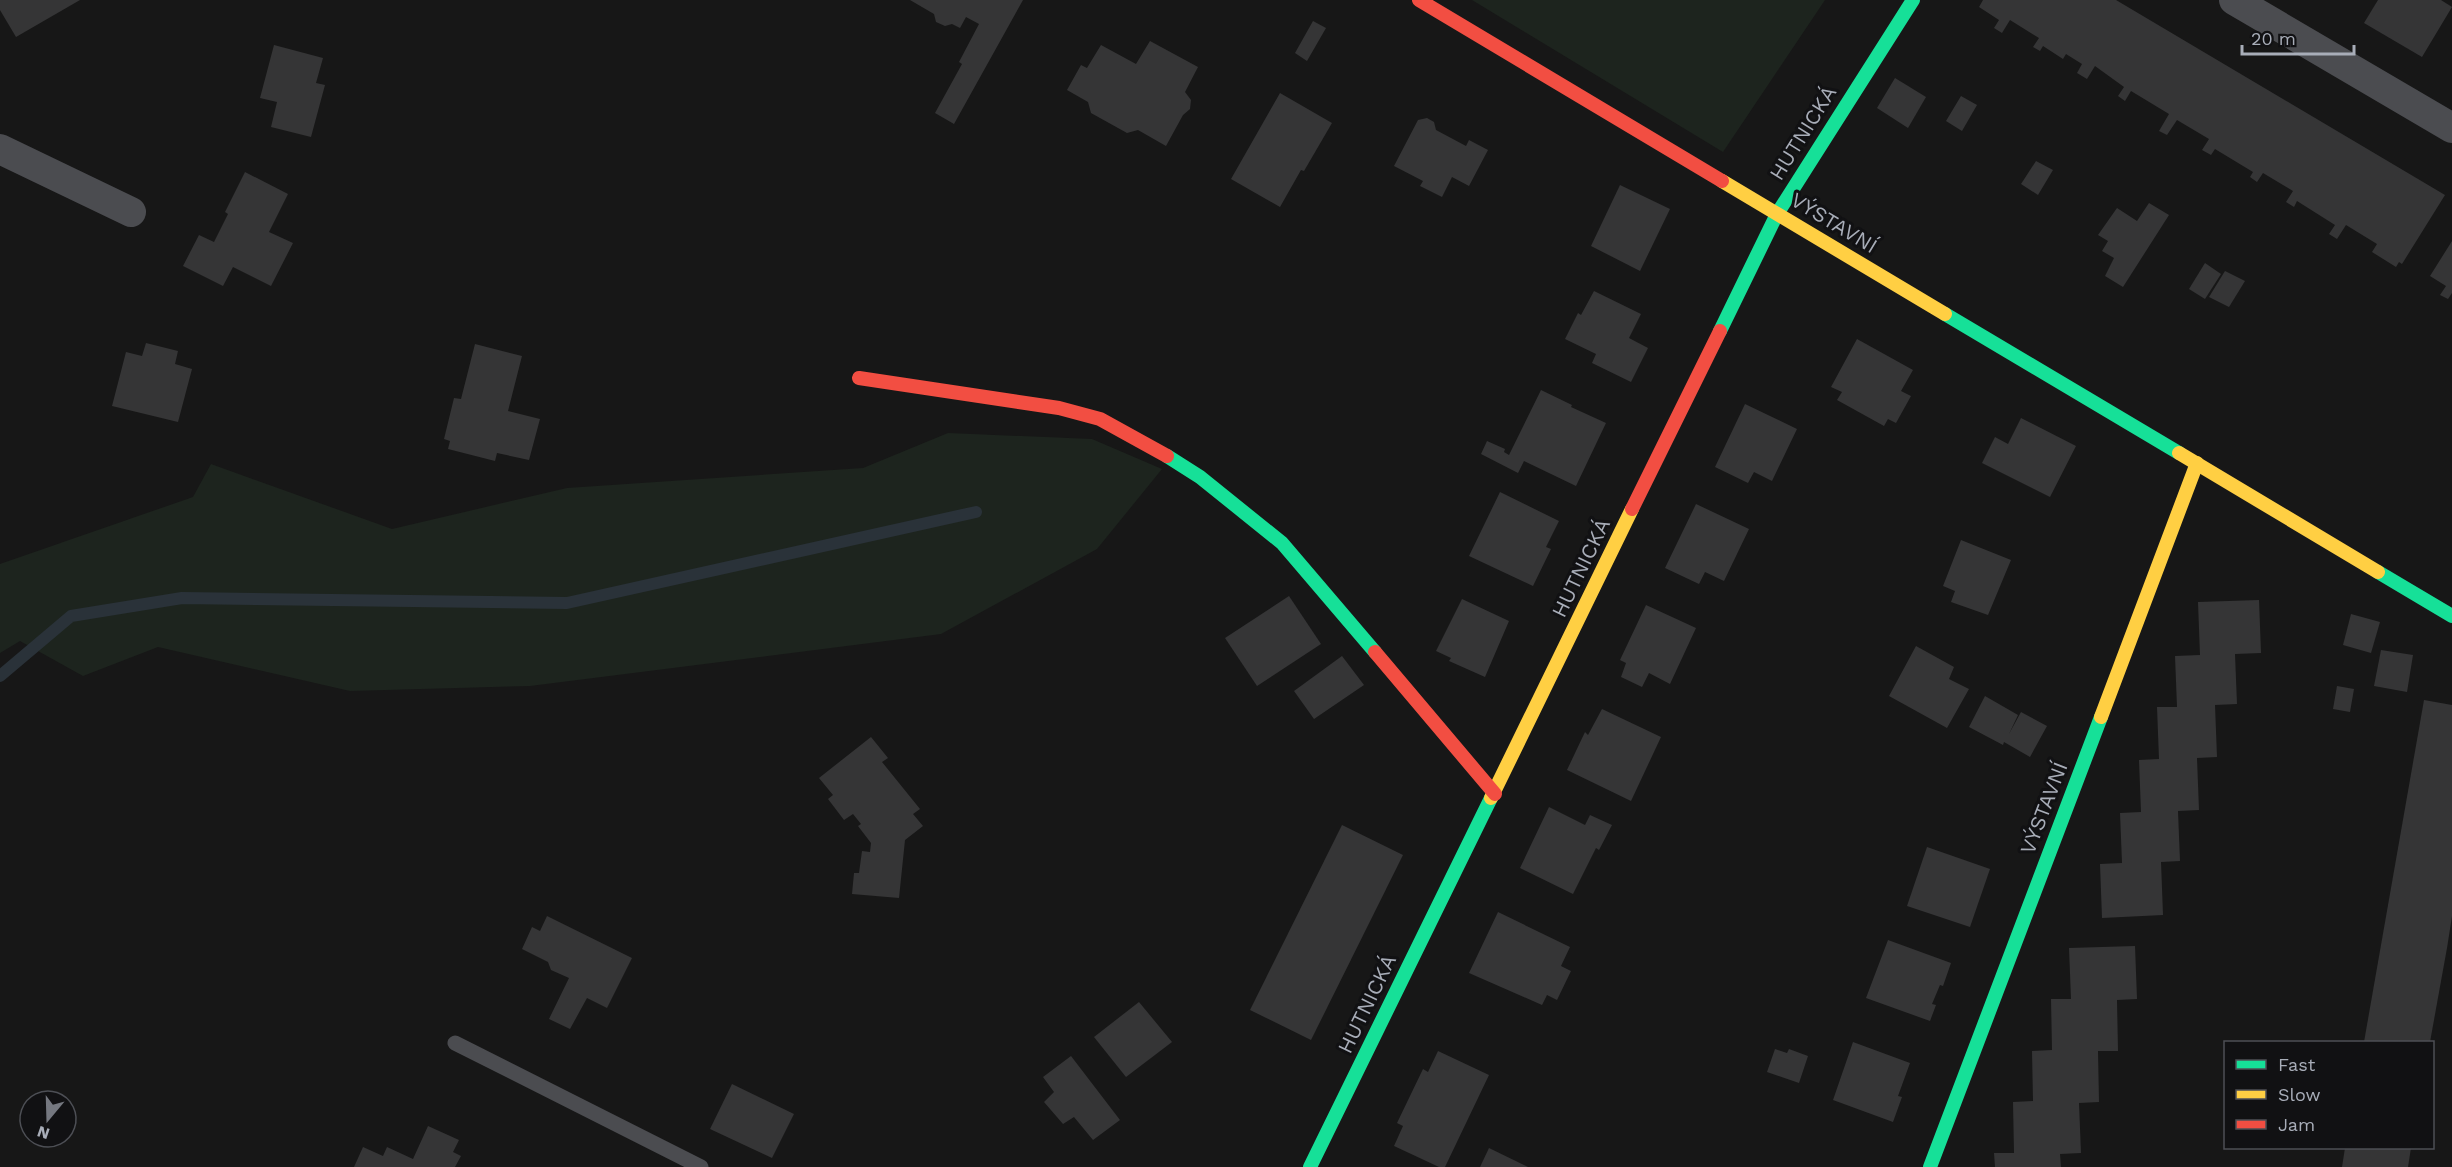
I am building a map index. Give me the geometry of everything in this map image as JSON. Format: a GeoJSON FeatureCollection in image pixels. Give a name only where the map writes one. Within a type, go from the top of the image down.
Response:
{"type":"FeatureCollection","features":[{"type":"Feature","properties":{"kind":"street","name":"VÝSTAVNÍ"},"geometry":{"type":"LineString","coordinates":[[1419,0],[2452,616]]}},
{"type":"Feature","properties":{"kind":"street","name":"HUTNICKÁ"},"geometry":{"type":"LineString","coordinates":[[1310,1167],[1495,794],[1777,214],[1913,0]]}},
{"type":"Feature","properties":{"kind":"street"},"geometry":{"type":"LineString","coordinates":[[2234,0],[2452,128]]}},
{"type":"Feature","properties":{"kind":"street"},"geometry":{"type":"LineString","coordinates":[[0,149],[131,212]]}},
{"type":"Feature","properties":{"kind":"street"},"geometry":{"type":"LineString","coordinates":[[859,378],[1059,408],[1100,419],[1148,444],[1200,477],[1282,543],[1495,794]]}},
{"type":"Feature","properties":{"kind":"street","name":"VÝSTAVNÍ"},"geometry":{"type":"LineString","coordinates":[[1930,1167],[2197,463]]}},
{"type":"Feature","properties":{"kind":"lane"},"geometry":{"type":"LineString","coordinates":[[455,1043],[701,1167]]}},
{"type":"Feature","properties":{"kind":"shaded area"},"geometry":{"type":"Polygon","coordinates":[[[1472,0],[1825,0],[1723,152],[1472,0]]]}},
{"type":"Feature","properties":{"kind":"shaded area"},"geometry":{"type":"Polygon","coordinates":[[[948,433],[1092,439],[1162,469],[1097,549],[941,634],[530,686],[350,691],[158,647],[83,676],[20,641],[0,653],[0,564],[193,497],[211,464],[392,529],[567,488],[863,468],[948,433]]]}},
{"type":"Feature","properties":{"kind":"building"},"geometry":{"type":"Polygon","coordinates":[[[0,0],[80,0],[16,37],[0,10],[0,0]]]}},
{"type":"Feature","properties":{"kind":"building"},"geometry":{"type":"Polygon","coordinates":[[[910,0],[1023,0],[954,124],[935,113],[962,64],[959,62],[979,24],[966,17],[960,28],[952,24],[945,26],[936,22],[934,14],[910,0]]]}},
{"type":"Feature","properties":{"kind":"building"},"geometry":{"type":"Polygon","coordinates":[[[1983,0],[2116,0],[2445,195],[2402,264],[2399,262],[2396,267],[2372,252],[2377,244],[2346,225],[2337,239],[2329,234],[2335,225],[2297,201],[2294,207],[2286,202],[2293,191],[2263,173],[2257,182],[2250,177],[2253,172],[2215,149],[2211,155],[2202,150],[2209,139],[2177,120],[2167,135],[2159,131],[2169,114],[2131,91],[2125,101],[2118,96],[2124,87],[2095,66],[2087,79],[2077,73],[2082,64],[2066,54],[2063,59],[2043,46],[2040,51],[2033,47],[2039,38],[2010,20],[2002,33],[1994,28],[1999,20],[1979,7],[1983,0]]]}},
{"type":"Feature","properties":{"kind":"building"},"geometry":{"type":"Polygon","coordinates":[[[2378,0],[2441,0],[2452,7],[2422,57],[2364,23],[2378,0]]]}},
{"type":"Feature","properties":{"kind":"building"},"geometry":{"type":"Polygon","coordinates":[[[1313,21],[1326,28],[1307,61],[1295,53],[1313,21]]]}},
{"type":"Feature","properties":{"kind":"building"},"geometry":{"type":"Polygon","coordinates":[[[1150,41],[1198,67],[1185,92],[1191,100],[1190,109],[1183,115],[1166,146],[1138,130],[1127,133],[1091,113],[1088,102],[1067,90],[1081,65],[1087,68],[1101,45],[1136,64],[1150,41]]]}},
{"type":"Feature","properties":{"kind":"building"},"geometry":{"type":"Polygon","coordinates":[[[274,45],[323,58],[316,83],[325,85],[311,137],[271,127],[277,102],[260,98],[274,45]]]}},
{"type":"Feature","properties":{"kind":"building"},"geometry":{"type":"Polygon","coordinates":[[[1895,78],[1926,97],[1908,128],[1877,108],[1895,78]]]}},
{"type":"Feature","properties":{"kind":"building"},"geometry":{"type":"Polygon","coordinates":[[[1280,93],[1332,123],[1280,207],[1231,179],[1280,93]]]}},
{"type":"Feature","properties":{"kind":"building"},"geometry":{"type":"Polygon","coordinates":[[[1961,96],[1977,105],[1962,131],[1946,121],[1961,96]]]}},
{"type":"Feature","properties":{"kind":"building"},"geometry":{"type":"Polygon","coordinates":[[[1427,118],[1434,122],[1436,130],[1466,146],[1469,140],[1488,150],[1469,186],[1452,177],[1442,197],[1420,186],[1423,181],[1394,166],[1418,120],[1427,118]]]}},
{"type":"Feature","properties":{"kind":"building"},"geometry":{"type":"Polygon","coordinates":[[[2036,161],[2053,170],[2038,195],[2021,184],[2036,161]]]}},
{"type":"Feature","properties":{"kind":"building"},"geometry":{"type":"Polygon","coordinates":[[[245,172],[288,194],[269,232],[293,243],[271,286],[233,267],[223,286],[183,266],[199,235],[214,242],[228,214],[225,212],[245,172]]]}},
{"type":"Feature","properties":{"kind":"building"},"geometry":{"type":"Polygon","coordinates":[[[1620,185],[1670,209],[1640,271],[1591,246],[1620,185]]]}},
{"type":"Feature","properties":{"kind":"building"},"geometry":{"type":"Polygon","coordinates":[[[2149,203],[2169,215],[2123,287],[2105,276],[2114,258],[2102,251],[2108,241],[2098,235],[2117,208],[2137,221],[2149,203]]]}},
{"type":"Feature","properties":{"kind":"building"},"geometry":{"type":"Polygon","coordinates":[[[2452,241],[2452,293],[2448,299],[2440,295],[2446,286],[2430,276],[2452,241]]]}},
{"type":"Feature","properties":{"kind":"building"},"geometry":{"type":"Polygon","coordinates":[[[2205,263],[2221,274],[2205,299],[2189,289],[2205,263]]]}},
{"type":"Feature","properties":{"kind":"building"},"geometry":{"type":"Polygon","coordinates":[[[2225,271],[2245,281],[2229,307],[2209,297],[2225,271]]]}},
{"type":"Feature","properties":{"kind":"building"},"geometry":{"type":"Polygon","coordinates":[[[1594,291],[1641,314],[1629,338],[1648,348],[1631,382],[1592,363],[1596,354],[1565,339],[1578,313],[1581,315],[1594,291]]]}},
{"type":"Feature","properties":{"kind":"building"},"geometry":{"type":"Polygon","coordinates":[[[1857,339],[1913,370],[1901,391],[1911,396],[1896,423],[1888,419],[1884,426],[1837,400],[1842,392],[1831,387],[1857,339]]]}},
{"type":"Feature","properties":{"kind":"building"},"geometry":{"type":"Polygon","coordinates":[[[146,343],[178,351],[175,364],[192,369],[178,422],[112,406],[126,352],[142,356],[146,343]]]}},
{"type":"Feature","properties":{"kind":"building"},"geometry":{"type":"Polygon","coordinates":[[[475,344],[522,356],[508,411],[540,419],[529,460],[497,453],[495,461],[448,449],[450,441],[444,439],[454,398],[461,399],[475,344]]]}},
{"type":"Feature","properties":{"kind":"building"},"geometry":{"type":"Polygon","coordinates":[[[1541,390],[1606,423],[1576,486],[1524,461],[1518,473],[1481,454],[1487,441],[1505,449],[1504,452],[1509,455],[1541,390]]]}},
{"type":"Feature","properties":{"kind":"building"},"geometry":{"type":"Polygon","coordinates":[[[1745,404],[1797,429],[1772,481],[1754,472],[1748,483],[1715,467],[1745,404]]]}},
{"type":"Feature","properties":{"kind":"building"},"geometry":{"type":"Polygon","coordinates":[[[2021,418],[2076,446],[2050,497],[1982,463],[1995,437],[2008,444],[2021,418]]]}},
{"type":"Feature","properties":{"kind":"building"},"geometry":{"type":"Polygon","coordinates":[[[1500,492],[1559,521],[1546,547],[1551,549],[1533,586],[1469,556],[1500,492]]]}},
{"type":"Feature","properties":{"kind":"building"},"geometry":{"type":"Polygon","coordinates":[[[1696,504],[1749,529],[1724,581],[1705,572],[1699,584],[1665,568],[1696,504]]]}},
{"type":"Feature","properties":{"kind":"building"},"geometry":{"type":"Polygon","coordinates":[[[1961,540],[2011,560],[1988,615],[1951,602],[1955,591],[1943,586],[1961,540]]]}},
{"type":"Feature","properties":{"kind":"building"},"geometry":{"type":"Polygon","coordinates":[[[1289,596],[1321,644],[1257,686],[1225,638],[1289,596]]]}},
{"type":"Feature","properties":{"kind":"building"},"geometry":{"type":"Polygon","coordinates":[[[1462,599],[1509,621],[1485,677],[1449,661],[1451,658],[1436,651],[1462,599]]]}},
{"type":"Feature","properties":{"kind":"building"},"geometry":{"type":"Polygon","coordinates":[[[2259,600],[2261,653],[2235,654],[2237,704],[2215,705],[2217,757],[2197,758],[2199,810],[2178,811],[2180,861],[2161,862],[2163,915],[2102,918],[2100,864],[2122,863],[2120,813],[2141,812],[2139,760],[2159,759],[2157,707],[2177,707],[2175,656],[2200,655],[2198,602],[2259,600]]]}},
{"type":"Feature","properties":{"kind":"building"},"geometry":{"type":"Polygon","coordinates":[[[1646,605],[1696,628],[1670,684],[1649,673],[1642,687],[1621,677],[1626,663],[1620,660],[1646,605]]]}},
{"type":"Feature","properties":{"kind":"building"},"geometry":{"type":"Polygon","coordinates":[[[2351,614],[2380,622],[2371,653],[2343,645],[2351,614]]]}},
{"type":"Feature","properties":{"kind":"building"},"geometry":{"type":"Polygon","coordinates":[[[1916,646],[1954,667],[1949,679],[1969,689],[1947,728],[1889,696],[1916,646]]]}},
{"type":"Feature","properties":{"kind":"building"},"geometry":{"type":"Polygon","coordinates":[[[2381,650],[2413,655],[2407,692],[2374,686],[2381,650]]]}},
{"type":"Feature","properties":{"kind":"building"},"geometry":{"type":"Polygon","coordinates":[[[1342,656],[1364,685],[1314,719],[1294,691],[1342,656]]]}},
{"type":"Feature","properties":{"kind":"building"},"geometry":{"type":"Polygon","coordinates":[[[2337,686],[2354,689],[2350,712],[2333,709],[2337,686]]]}},
{"type":"Feature","properties":{"kind":"building"},"geometry":{"type":"Polygon","coordinates":[[[1985,696],[2018,715],[2009,734],[2021,712],[2047,726],[2030,757],[2004,742],[2003,745],[1969,727],[1985,696]]]}},
{"type":"Feature","properties":{"kind":"building"},"geometry":{"type":"Polygon","coordinates":[[[2424,700],[2452,705],[2452,916],[2430,1041],[2364,1041],[2424,700]]]}},
{"type":"Feature","properties":{"kind":"building"},"geometry":{"type":"Polygon","coordinates":[[[1602,709],[1661,737],[1631,801],[1567,770],[1585,732],[1588,735],[1602,709]]]}},
{"type":"Feature","properties":{"kind":"building"},"geometry":{"type":"Polygon","coordinates":[[[871,737],[888,758],[882,762],[920,809],[913,814],[923,826],[905,840],[899,898],[852,894],[854,873],[859,873],[862,851],[870,852],[871,843],[858,826],[861,824],[853,814],[844,820],[828,799],[833,795],[819,778],[871,737]]]}},
{"type":"Feature","properties":{"kind":"building"},"geometry":{"type":"Polygon","coordinates":[[[1549,807],[1585,825],[1590,815],[1612,825],[1599,850],[1596,848],[1573,894],[1520,868],[1549,807]]]}},
{"type":"Feature","properties":{"kind":"building"},"geometry":{"type":"Polygon","coordinates":[[[1342,825],[1403,855],[1311,1040],[1250,1010],[1342,825]]]}},
{"type":"Feature","properties":{"kind":"building"},"geometry":{"type":"Polygon","coordinates":[[[1927,847],[1990,869],[1970,927],[1907,906],[1927,847]]]}},
{"type":"Feature","properties":{"kind":"building"},"geometry":{"type":"Polygon","coordinates":[[[1498,912],[1570,947],[1561,966],[1571,971],[1557,1000],[1547,995],[1542,1005],[1469,973],[1498,912]]]}},
{"type":"Feature","properties":{"kind":"building"},"geometry":{"type":"Polygon","coordinates":[[[547,916],[632,958],[607,1008],[587,998],[570,1029],[549,1019],[569,978],[551,970],[548,962],[522,949],[532,927],[540,931],[547,916]]]}},
{"type":"Feature","properties":{"kind":"building"},"geometry":{"type":"Polygon","coordinates":[[[1888,940],[1951,963],[1943,986],[1940,985],[1932,1004],[1936,1005],[1930,1021],[1866,998],[1888,940]]]}},
{"type":"Feature","properties":{"kind":"building"},"geometry":{"type":"Polygon","coordinates":[[[2135,946],[2137,999],[2117,1000],[2118,1051],[2098,1051],[2099,1102],[2079,1103],[2081,1153],[2060,1154],[2061,1167],[1995,1167],[1994,1153],[2014,1153],[2013,1102],[2033,1101],[2032,1051],[2052,1050],[2051,999],[2071,999],[2069,948],[2135,946]]]}},
{"type":"Feature","properties":{"kind":"building"},"geometry":{"type":"Polygon","coordinates":[[[1139,1002],[1172,1042],[1126,1077],[1094,1037],[1139,1002]]]}},
{"type":"Feature","properties":{"kind":"building"},"geometry":{"type":"Polygon","coordinates":[[[1853,1042],[1910,1063],[1898,1096],[1902,1097],[1893,1122],[1833,1100],[1853,1042]]]}},
{"type":"Feature","properties":{"kind":"building"},"geometry":{"type":"Polygon","coordinates":[[[1775,1049],[1787,1053],[1789,1049],[1808,1056],[1799,1083],[1767,1072],[1775,1049]]]}},
{"type":"Feature","properties":{"kind":"building"},"geometry":{"type":"Polygon","coordinates":[[[1438,1051],[1489,1075],[1445,1167],[1439,1167],[1394,1146],[1403,1126],[1397,1123],[1423,1069],[1428,1072],[1438,1051]]]}},
{"type":"Feature","properties":{"kind":"building"},"geometry":{"type":"Polygon","coordinates":[[[1071,1056],[1120,1120],[1093,1140],[1074,1117],[1063,1124],[1044,1102],[1054,1092],[1043,1077],[1071,1056]]]}},
{"type":"Feature","properties":{"kind":"building"},"geometry":{"type":"Polygon","coordinates":[[[732,1084],[794,1114],[772,1158],[710,1129],[732,1084]]]}},
{"type":"Feature","properties":{"kind":"building"},"geometry":{"type":"Polygon","coordinates":[[[428,1126],[459,1140],[453,1152],[461,1156],[455,1167],[354,1167],[363,1147],[383,1156],[387,1147],[413,1159],[428,1126]]]}},
{"type":"Feature","properties":{"kind":"building"},"geometry":{"type":"Polygon","coordinates":[[[1489,1148],[1528,1167],[1480,1167],[1489,1148]]]}},
{"type":"Feature","properties":{"kind":"building"},"geometry":{"type":"Polygon","coordinates":[[[2345,1149],[2411,1149],[2408,1167],[2342,1167],[2345,1149]]]}},
{"type":"Feature","properties":{"kind":"waterway"},"geometry":{"type":"LineString","coordinates":[[0,676],[71,616],[182,598],[567,603],[976,512]]}},
{"type":"Feature","properties":{"kind":"traffic: fast"},"geometry":{"type":"LineString","coordinates":[[1720,331],[1777,214],[1913,0]]}},
{"type":"Feature","properties":{"kind":"traffic: fast"},"geometry":{"type":"LineString","coordinates":[[1945,314],[2179,453]]}},
{"type":"Feature","properties":{"kind":"traffic: fast"},"geometry":{"type":"LineString","coordinates":[[1167,456],[1200,477],[1282,543],[1375,652]]}},
{"type":"Feature","properties":{"kind":"traffic: fast"},"geometry":{"type":"LineString","coordinates":[[2378,572],[2452,616]]}},
{"type":"Feature","properties":{"kind":"traffic: fast"},"geometry":{"type":"LineString","coordinates":[[1930,1167],[2101,717]]}},
{"type":"Feature","properties":{"kind":"traffic: fast"},"geometry":{"type":"LineString","coordinates":[[1310,1167],[1491,798]]}},
{"type":"Feature","properties":{"kind":"traffic: slow"},"geometry":{"type":"LineString","coordinates":[[1722,181],[1945,314]]}},
{"type":"Feature","properties":{"kind":"traffic: slow"},"geometry":{"type":"LineString","coordinates":[[2179,453],[2378,572]]}},
{"type":"Feature","properties":{"kind":"traffic: slow"},"geometry":{"type":"LineString","coordinates":[[2101,717],[2197,463]]}},
{"type":"Feature","properties":{"kind":"traffic: slow"},"geometry":{"type":"LineString","coordinates":[[1491,798],[1632,509]]}},
{"type":"Feature","properties":{"kind":"traffic: jam"},"geometry":{"type":"LineString","coordinates":[[1419,0],[1722,181]]}},
{"type":"Feature","properties":{"kind":"traffic: jam"},"geometry":{"type":"LineString","coordinates":[[1632,509],[1720,331]]}},
{"type":"Feature","properties":{"kind":"traffic: jam"},"geometry":{"type":"LineString","coordinates":[[859,378],[1059,408],[1100,419],[1167,456]]}},
{"type":"Feature","properties":{"kind":"traffic: jam"},"geometry":{"type":"LineString","coordinates":[[1375,652],[1495,794]]}}]}
